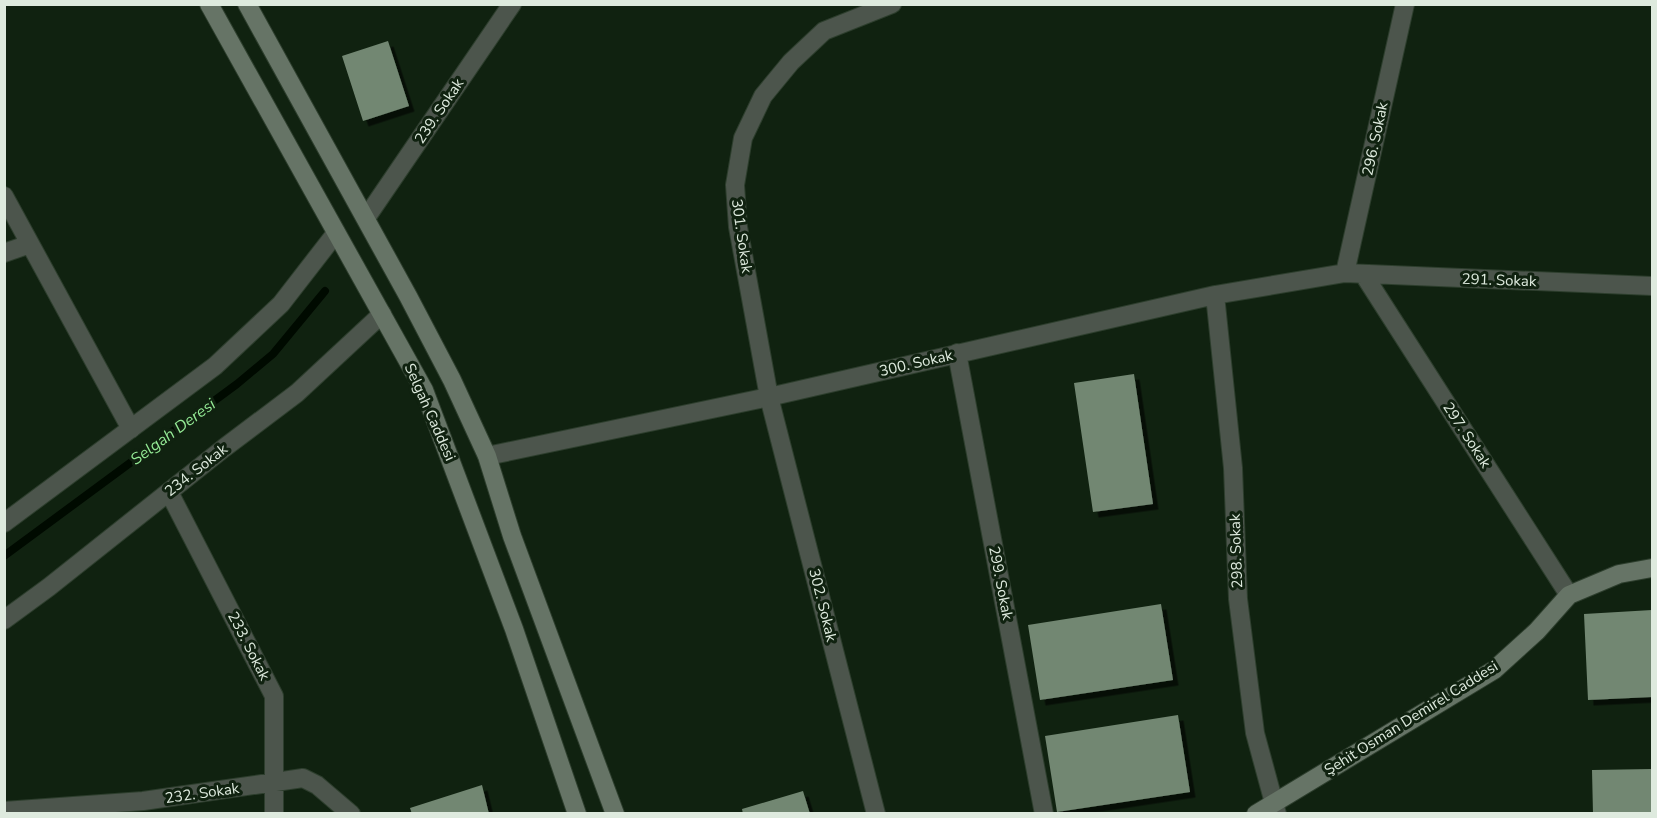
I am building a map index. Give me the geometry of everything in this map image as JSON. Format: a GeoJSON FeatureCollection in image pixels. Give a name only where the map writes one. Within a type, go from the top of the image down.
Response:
{"type":"FeatureCollection","features":[{"type":"Feature","properties":{"kind":"main road","name":"Selgah Caddesi"},"geometry":{"type":"LineString","coordinates":[[209,4],[424,390],[453,462],[578,813]]}},
{"type":"Feature","properties":{"kind":"main road","name":"Selgah Caddesi"},"geometry":{"type":"LineString","coordinates":[[247,4],[366,218],[452,380],[487,456],[512,536],[615,813]]}},
{"type":"Feature","properties":{"kind":"main road","name":"Şehit Osman Demirel Caddesi"},"geometry":{"type":"LineString","coordinates":[[1256,813],[1275,809],[1494,669],[1537,631],[1569,595],[1619,574],[1653,568]]}},
{"type":"Feature","properties":{"kind":"street","name":"239. Sokak"},"geometry":{"type":"LineString","coordinates":[[366,218],[512,4]]}},
{"type":"Feature","properties":{"kind":"street","name":"301. Sokak"},"geometry":{"type":"LineString","coordinates":[[769,397],[738,227],[735,186],[743,138],[763,96],[790,62],[824,31],[892,4]]}},
{"type":"Feature","properties":{"kind":"street","name":"296. Sokak"},"geometry":{"type":"LineString","coordinates":[[1345,273],[1405,4]]}},
{"type":"Feature","properties":{"kind":"street"},"geometry":{"type":"LineString","coordinates":[[4,196],[132,429]]}},
{"type":"Feature","properties":{"kind":"street"},"geometry":{"type":"LineString","coordinates":[[4,523],[215,366],[281,304],[336,233]]}},
{"type":"Feature","properties":{"kind":"street"},"geometry":{"type":"LineString","coordinates":[[4,254],[30,244]]}},
{"type":"Feature","properties":{"kind":"street","name":"300. Sokak"},"geometry":{"type":"LineString","coordinates":[[487,456],[769,397],[1215,295],[1345,273]]}},
{"type":"Feature","properties":{"kind":"street","name":"291. Sokak"},"geometry":{"type":"LineString","coordinates":[[1345,273],[1653,286]]}},
{"type":"Feature","properties":{"kind":"street","name":"297. Sokak"},"geometry":{"type":"LineString","coordinates":[[1364,275],[1569,595]]}},
{"type":"Feature","properties":{"kind":"street","name":"298. Sokak"},"geometry":{"type":"LineString","coordinates":[[1215,295],[1233,468],[1238,599],[1255,733],[1275,809]]}},
{"type":"Feature","properties":{"kind":"street","name":"234. Sokak"},"geometry":{"type":"LineString","coordinates":[[4,620],[297,393],[382,314]]}},
{"type":"Feature","properties":{"kind":"street","name":"299. Sokak"},"geometry":{"type":"LineString","coordinates":[[957,353],[1044,813]]}},
{"type":"Feature","properties":{"kind":"street","name":"302. Sokak"},"geometry":{"type":"LineString","coordinates":[[769,397],[876,813]]}},
{"type":"Feature","properties":{"kind":"street","name":"233. Sokak"},"geometry":{"type":"LineString","coordinates":[[169,492],[274,696],[272,783],[274,813]]}},
{"type":"Feature","properties":{"kind":"street","name":"232. Sokak"},"geometry":{"type":"LineString","coordinates":[[4,811],[143,801],[303,778],[317,785],[351,813]]}},
{"type":"Feature","properties":{"kind":"building"},"geometry":{"type":"Polygon","coordinates":[[[388,41],[409,106],[363,121],[342,56],[388,41]]]}},
{"type":"Feature","properties":{"kind":"building"},"geometry":{"type":"Polygon","coordinates":[[[1134,374],[1153,504],[1093,512],[1074,383],[1134,374]]]}},
{"type":"Feature","properties":{"kind":"building"},"geometry":{"type":"Polygon","coordinates":[[[1161,604],[1173,680],[1040,700],[1028,625],[1161,604]]]}},
{"type":"Feature","properties":{"kind":"building"},"geometry":{"type":"Polygon","coordinates":[[[1652,610],[1652,697],[1588,700],[1584,614],[1652,610]]]}},
{"type":"Feature","properties":{"kind":"building"},"geometry":{"type":"Polygon","coordinates":[[[1178,715],[1190,792],[1057,812],[1045,736],[1178,715]]]}},
{"type":"Feature","properties":{"kind":"building"},"geometry":{"type":"Polygon","coordinates":[[[1652,769],[1652,814],[1593,814],[1592,770],[1652,769]]]}},
{"type":"Feature","properties":{"kind":"building"},"geometry":{"type":"Polygon","coordinates":[[[482,785],[489,814],[412,814],[410,808],[482,785]]]}},
{"type":"Feature","properties":{"kind":"building"},"geometry":{"type":"Polygon","coordinates":[[[803,791],[810,814],[743,814],[742,809],[803,791]]]}},
{"type":"Feature","properties":{"kind":"waterway","name":"Selgah Deresi"},"geometry":{"type":"LineString","coordinates":[[4,556],[237,384],[273,354],[325,291]]}}]}
